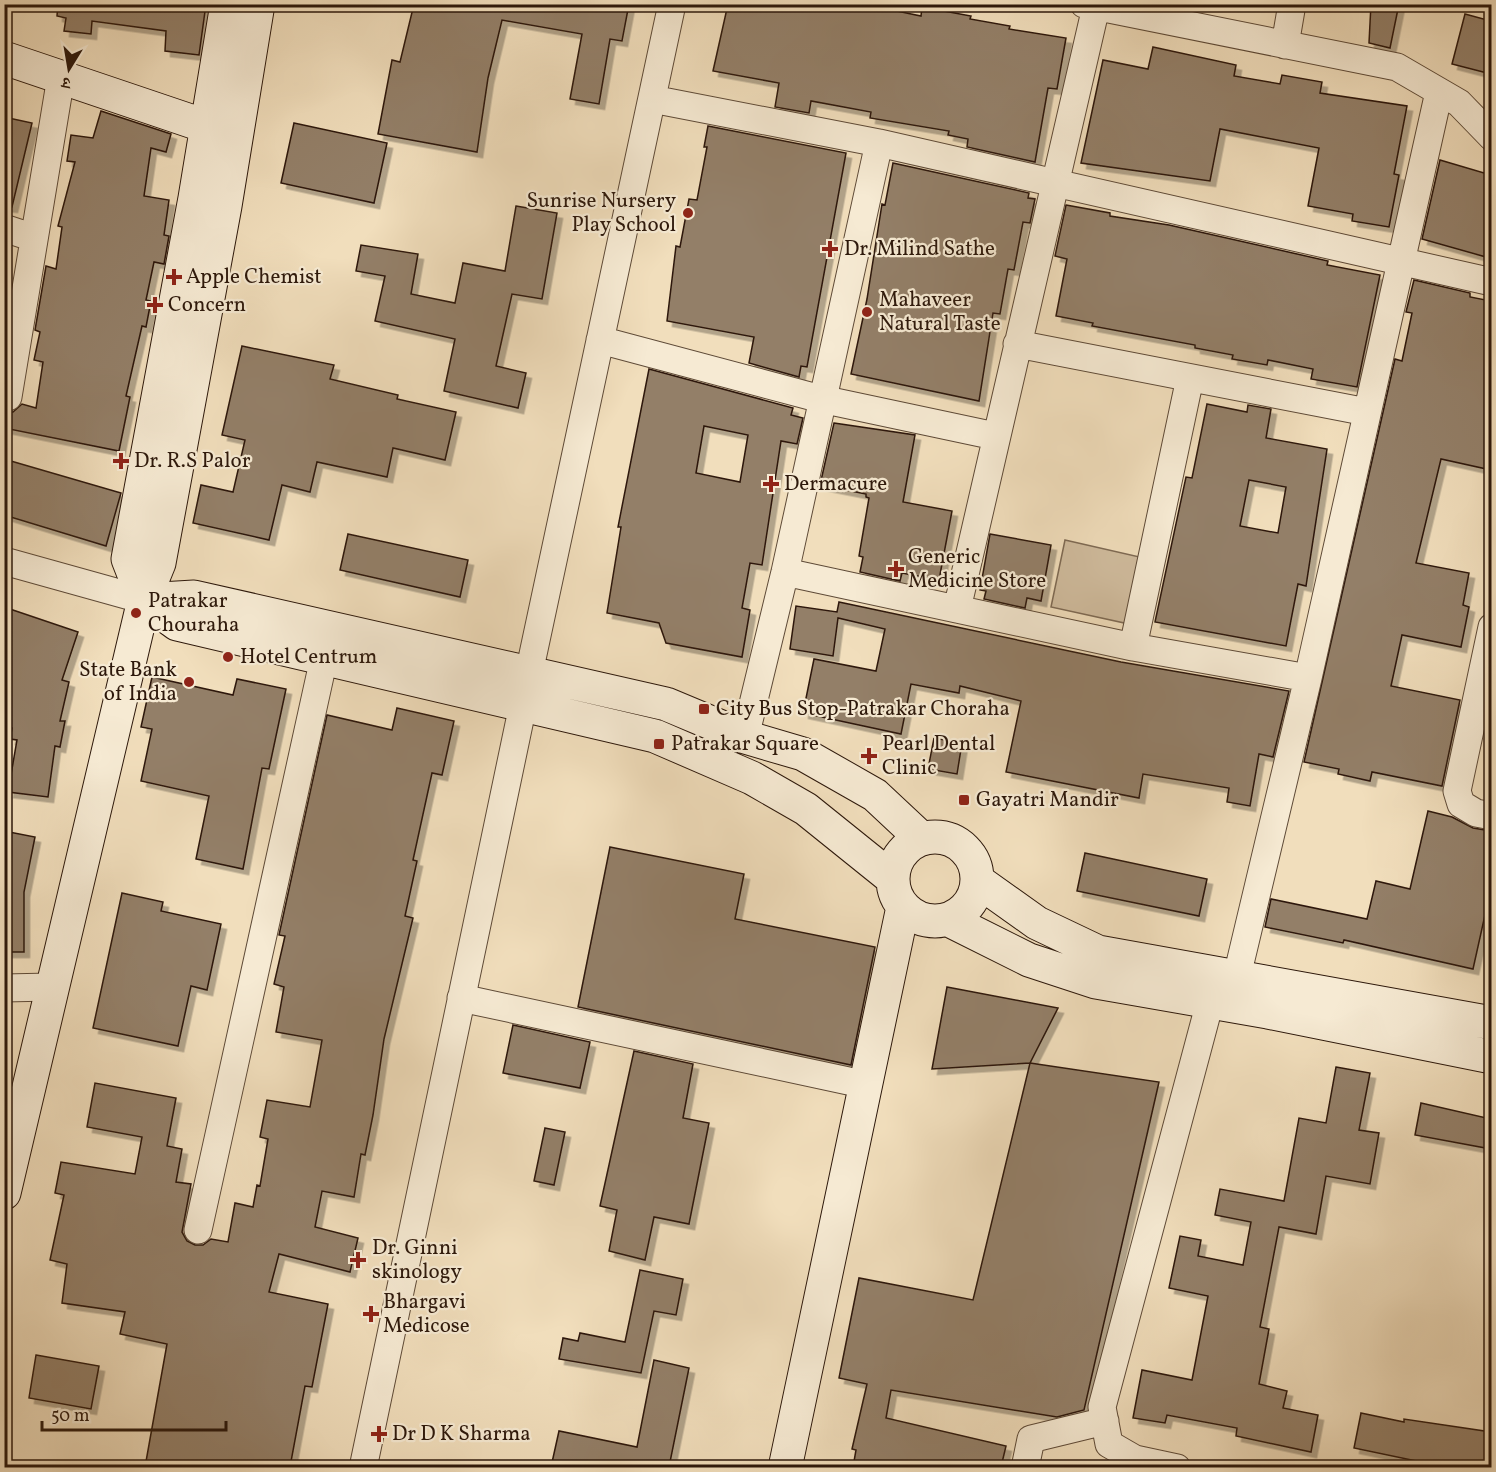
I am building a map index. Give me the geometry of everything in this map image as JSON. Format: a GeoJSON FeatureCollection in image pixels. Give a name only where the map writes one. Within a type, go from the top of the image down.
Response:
{"type":"FeatureCollection","features":[{"type":"Feature","properties":{"kind":"main road"},"geometry":{"type":"LineString","coordinates":[[4,1193],[144,600],[159,563],[222,131],[227,4]]}},
{"type":"Feature","properties":{"kind":"main road"},"geometry":{"type":"LineString","coordinates":[[222,131],[258,4]]}},
{"type":"Feature","properties":{"kind":"main road"},"geometry":{"type":"LineString","coordinates":[[4,58],[222,131]]}},
{"type":"Feature","properties":{"kind":"main road"},"geometry":{"type":"LineString","coordinates":[[144,600],[194,597],[666,704],[745,737],[803,754],[875,795],[922,839]]}},
{"type":"Feature","properties":{"kind":"main road"},"geometry":{"type":"LineString","coordinates":[[144,600],[177,624],[655,736],[752,778],[806,809],[898,893],[924,920],[949,920],[1029,960],[1096,982],[1491,1057]]}},
{"type":"Feature","properties":{"kind":"main road"},"geometry":{"type":"LineString","coordinates":[[785,1467],[867,1085],[898,893],[897,860],[907,847],[922,839],[937,837],[955,841],[968,852],[976,866],[978,880],[973,898],[963,912],[949,920]]}},
{"type":"Feature","properties":{"kind":"main road"},"geometry":{"type":"LineString","coordinates":[[978,880],[1037,923],[1098,952],[1491,1023]]}},
{"type":"Feature","properties":{"kind":"street"},"geometry":{"type":"LineString","coordinates":[[529,673],[672,4]]}},
{"type":"Feature","properties":{"kind":"street"},"geometry":{"type":"LineString","coordinates":[[1285,45],[1292,4]]}},
{"type":"Feature","properties":{"kind":"street"},"geometry":{"type":"LineString","coordinates":[[957,609],[1055,182],[1090,6],[1397,67],[1459,104],[1491,137]]}},
{"type":"Feature","properties":{"kind":"street"},"geometry":{"type":"LineString","coordinates":[[4,396],[8,397],[61,77]]}},
{"type":"Feature","properties":{"kind":"street"},"geometry":{"type":"LineString","coordinates":[[1237,976],[1308,678],[1439,92]]}},
{"type":"Feature","properties":{"kind":"street"},"geometry":{"type":"LineString","coordinates":[[652,99],[879,142],[1491,282]]}},
{"type":"Feature","properties":{"kind":"street"},"geometry":{"type":"LineString","coordinates":[[745,737],[785,572],[879,142]]}},
{"type":"Feature","properties":{"kind":"street"},"geometry":{"type":"LineString","coordinates":[[4,228],[34,238]]}},
{"type":"Feature","properties":{"kind":"street"},"geometry":{"type":"LineString","coordinates":[[600,340],[821,399],[995,436]]}},
{"type":"Feature","properties":{"kind":"street"},"geometry":{"type":"LineString","coordinates":[[1017,344],[1367,412]]}},
{"type":"Feature","properties":{"kind":"street"},"geometry":{"type":"LineString","coordinates":[[1133,647],[1190,378]]}},
{"type":"Feature","properties":{"kind":"street"},"geometry":{"type":"LineString","coordinates":[[4,561],[144,600]]}},
{"type":"Feature","properties":{"kind":"street"},"geometry":{"type":"LineString","coordinates":[[785,572],[1133,647],[1308,678]]}},
{"type":"Feature","properties":{"kind":"street"},"geometry":{"type":"LineString","coordinates":[[1491,627],[1457,791],[1461,804],[1476,813],[1491,816]]}},
{"type":"Feature","properties":{"kind":"street"},"geometry":{"type":"LineString","coordinates":[[198,1230],[324,658]]}},
{"type":"Feature","properties":{"kind":"street"},"geometry":{"type":"LineString","coordinates":[[363,1467],[523,705]]}},
{"type":"Feature","properties":{"kind":"street"},"geometry":{"type":"LineString","coordinates":[[4,988],[51,987]]}},
{"type":"Feature","properties":{"kind":"street"},"geometry":{"type":"LineString","coordinates":[[461,998],[867,1085]]}},
{"type":"Feature","properties":{"kind":"street"},"geometry":{"type":"LineString","coordinates":[[1177,1467],[1135,1459],[1109,1444],[1102,1407],[1210,1002]]}},
{"type":"Feature","properties":{"kind":"street"},"geometry":{"type":"LineString","coordinates":[[1025,1467],[1031,1439],[1105,1421]]}},
{"type":"Feature","properties":{"kind":"shaded area"},"geometry":{"type":"Polygon","coordinates":[[[1065,540],[1144,558],[1129,624],[1051,607],[1065,540]]]}},
{"type":"Feature","properties":{"kind":"building"},"geometry":{"type":"Polygon","coordinates":[[[58,4],[206,4],[199,55],[165,51],[166,31],[92,21],[91,34],[64,31],[66,18],[57,16],[58,4]]]}},
{"type":"Feature","properties":{"kind":"building"},"geometry":{"type":"Polygon","coordinates":[[[414,4],[629,4],[622,41],[610,39],[599,104],[570,99],[582,34],[502,20],[488,78],[477,152],[378,134],[392,60],[400,62],[414,4]]]}},
{"type":"Feature","properties":{"kind":"building"},"geometry":{"type":"Polygon","coordinates":[[[728,4],[882,4],[882,8],[921,16],[922,7],[971,16],[970,19],[1010,26],[1009,29],[1066,38],[1057,89],[1048,88],[1035,162],[967,147],[968,139],[948,135],[949,131],[870,118],[871,112],[811,101],[809,113],[775,107],[779,83],[713,71],[728,4]]]}},
{"type":"Feature","properties":{"kind":"building"},"geometry":{"type":"Polygon","coordinates":[[[1371,4],[1399,4],[1390,48],[1369,43],[1371,4]]]}},
{"type":"Feature","properties":{"kind":"building"},"geometry":{"type":"Polygon","coordinates":[[[1465,14],[1491,21],[1491,74],[1452,64],[1465,14]]]}},
{"type":"Feature","properties":{"kind":"building"},"geometry":{"type":"Polygon","coordinates":[[[1153,47],[1236,65],[1234,76],[1280,84],[1282,75],[1322,82],[1320,93],[1407,106],[1394,174],[1399,175],[1389,227],[1352,221],[1353,214],[1308,206],[1319,148],[1220,129],[1210,181],[1081,163],[1103,60],[1148,69],[1153,47]]]}},
{"type":"Feature","properties":{"kind":"building"},"geometry":{"type":"Polygon","coordinates":[[[101,111],[171,134],[166,152],[151,148],[144,196],[169,200],[164,235],[169,236],[164,264],[154,262],[146,300],[151,301],[146,327],[142,326],[126,396],[130,397],[119,451],[4,428],[4,412],[13,412],[22,404],[36,408],[43,362],[34,360],[40,332],[35,330],[46,266],[56,269],[62,227],[58,226],[75,162],[67,161],[71,135],[93,138],[101,111]]]}},
{"type":"Feature","properties":{"kind":"building"},"geometry":{"type":"Polygon","coordinates":[[[4,117],[32,123],[12,207],[4,206],[4,117]]]}},
{"type":"Feature","properties":{"kind":"building"},"geometry":{"type":"Polygon","coordinates":[[[294,123],[387,143],[374,203],[281,183],[294,123]]]}},
{"type":"Feature","properties":{"kind":"building"},"geometry":{"type":"Polygon","coordinates":[[[708,126],[846,153],[807,367],[801,366],[799,377],[749,363],[754,337],[667,321],[676,246],[680,247],[689,199],[697,200],[707,147],[704,147],[708,126]]]}},
{"type":"Feature","properties":{"kind":"building"},"geometry":{"type":"Polygon","coordinates":[[[1440,160],[1491,175],[1491,236],[1486,257],[1422,239],[1440,160]]]}},
{"type":"Feature","properties":{"kind":"building"},"geometry":{"type":"Polygon","coordinates":[[[893,163],[1029,193],[1028,198],[1035,199],[1030,223],[1023,222],[1014,270],[1008,269],[1000,314],[993,313],[979,401],[851,374],[867,299],[882,204],[885,205],[893,163]]]}},
{"type":"Feature","properties":{"kind":"building"},"geometry":{"type":"Polygon","coordinates":[[[1066,205],[1110,213],[1110,216],[1169,225],[1328,261],[1327,265],[1380,275],[1357,387],[1311,379],[1313,369],[1268,360],[1267,365],[1232,359],[1233,355],[1195,348],[1195,345],[1092,326],[1093,323],[1056,316],[1067,259],[1055,256],[1066,205]]]}},
{"type":"Feature","properties":{"kind":"building"},"geometry":{"type":"Polygon","coordinates":[[[516,206],[557,213],[542,299],[512,294],[496,366],[526,373],[518,408],[444,391],[455,339],[375,321],[385,276],[356,271],[361,245],[418,254],[411,294],[455,303],[463,263],[505,271],[516,206]]]}},
{"type":"Feature","properties":{"kind":"building"},"geometry":{"type":"Polygon","coordinates":[[[1414,280],[1470,293],[1470,297],[1491,301],[1491,470],[1441,459],[1416,563],[1469,573],[1463,605],[1469,607],[1461,647],[1402,635],[1391,686],[1460,700],[1442,786],[1372,772],[1370,781],[1338,774],[1339,769],[1304,762],[1395,359],[1402,361],[1412,313],[1406,312],[1414,280]]]}},
{"type":"Feature","properties":{"kind":"building"},"geometry":{"type":"Polygon","coordinates":[[[242,346],[334,365],[330,379],[398,395],[397,399],[456,412],[445,460],[393,448],[387,477],[317,462],[310,492],[282,485],[269,540],[193,523],[201,485],[233,492],[245,440],[222,435],[242,346]]]}},
{"type":"Feature","properties":{"kind":"building"},"geometry":{"type":"Polygon","coordinates":[[[649,369],[793,408],[791,415],[803,418],[797,444],[781,441],[762,565],[750,563],[742,608],[750,610],[742,657],[666,643],[659,623],[607,613],[621,527],[618,527],[649,369]],[[704,426],[696,473],[740,482],[748,435],[704,426]]]}},
{"type":"Feature","properties":{"kind":"building"},"geometry":{"type":"Polygon","coordinates":[[[1207,404],[1247,412],[1248,405],[1271,409],[1266,438],[1327,449],[1306,586],[1298,584],[1286,646],[1155,622],[1186,477],[1192,478],[1207,404]],[[1249,480],[1240,526],[1278,533],[1286,487],[1249,480]]]}},
{"type":"Feature","properties":{"kind":"building"},"geometry":{"type":"Polygon","coordinates":[[[834,423],[915,435],[903,502],[952,511],[939,580],[902,573],[900,581],[860,572],[863,557],[859,556],[869,498],[866,494],[820,485],[834,423]]]}},
{"type":"Feature","properties":{"kind":"building"},"geometry":{"type":"Polygon","coordinates":[[[4,459],[121,493],[106,546],[4,515],[4,459]]]}},
{"type":"Feature","properties":{"kind":"building"},"geometry":{"type":"Polygon","coordinates":[[[348,534],[468,560],[460,597],[340,570],[348,534]]]}},
{"type":"Feature","properties":{"kind":"building"},"geometry":{"type":"Polygon","coordinates":[[[990,534],[1051,545],[1041,601],[1027,598],[1025,608],[984,599],[986,591],[980,590],[990,534]]]}},
{"type":"Feature","properties":{"kind":"building"},"geometry":{"type":"Polygon","coordinates":[[[839,602],[1121,662],[1289,691],[1273,757],[1259,754],[1250,806],[1227,802],[1229,788],[1143,774],[1139,798],[1006,772],[1021,701],[960,686],[959,693],[911,684],[901,734],[803,713],[814,659],[876,671],[885,629],[838,618],[833,656],[790,649],[796,606],[837,612],[839,602]]]}},
{"type":"Feature","properties":{"kind":"building"},"geometry":{"type":"Polygon","coordinates":[[[4,607],[78,632],[62,680],[69,682],[60,721],[65,721],[60,747],[55,746],[48,797],[8,792],[17,740],[10,739],[12,728],[4,726],[4,607]]]}},
{"type":"Feature","properties":{"kind":"building"},"geometry":{"type":"Polygon","coordinates":[[[152,677],[233,695],[237,679],[286,689],[269,769],[262,768],[243,869],[196,859],[209,796],[141,781],[152,729],[141,727],[152,677]]]}},
{"type":"Feature","properties":{"kind":"building"},"geometry":{"type":"Polygon","coordinates":[[[397,708],[454,721],[442,775],[432,773],[413,860],[417,861],[405,916],[413,918],[384,1039],[373,1115],[365,1155],[361,1154],[354,1197],[322,1191],[315,1227],[358,1238],[350,1272],[279,1254],[269,1292],[328,1304],[312,1387],[305,1386],[290,1467],[145,1467],[167,1344],[120,1334],[125,1312],[62,1303],[67,1264],[50,1260],[64,1195],[55,1193],[61,1162],[135,1174],[142,1137],[87,1127],[95,1083],[176,1098],[167,1146],[182,1149],[176,1182],[191,1184],[182,1232],[187,1241],[195,1245],[203,1245],[211,1239],[228,1242],[235,1203],[253,1207],[257,1185],[260,1186],[268,1139],[260,1137],[267,1100],[310,1107],[322,1040],[276,1032],[284,987],[274,984],[285,936],[279,935],[327,715],[392,730],[397,708]]]}},
{"type":"Feature","properties":{"kind":"building"},"geometry":{"type":"Polygon","coordinates":[[[934,738],[962,743],[957,774],[928,769],[934,738]]]}},
{"type":"Feature","properties":{"kind":"building"},"geometry":{"type":"Polygon","coordinates":[[[1428,811],[1452,817],[1473,828],[1491,831],[1491,888],[1473,969],[1344,940],[1343,943],[1265,927],[1271,899],[1367,919],[1376,881],[1410,889],[1428,811]]]}},
{"type":"Feature","properties":{"kind":"building"},"geometry":{"type":"Polygon","coordinates":[[[4,831],[35,837],[24,892],[24,952],[4,952],[4,831]]]}},
{"type":"Feature","properties":{"kind":"building"},"geometry":{"type":"Polygon","coordinates":[[[610,847],[744,874],[735,919],[875,947],[851,1065],[578,1007],[610,847]]]}},
{"type":"Feature","properties":{"kind":"building"},"geometry":{"type":"Polygon","coordinates":[[[1085,853],[1207,879],[1199,916],[1077,891],[1085,853]]]}},
{"type":"Feature","properties":{"kind":"building"},"geometry":{"type":"Polygon","coordinates":[[[122,893],[163,902],[161,911],[221,924],[207,990],[191,986],[178,1046],[93,1028],[122,893]]]}},
{"type":"Feature","properties":{"kind":"building"},"geometry":{"type":"Polygon","coordinates":[[[947,987],[1058,1008],[1030,1063],[932,1069],[947,987]]]}},
{"type":"Feature","properties":{"kind":"building"},"geometry":{"type":"Polygon","coordinates":[[[513,1025],[590,1042],[580,1088],[503,1073],[513,1025]]]}},
{"type":"Feature","properties":{"kind":"building"},"geometry":{"type":"Polygon","coordinates":[[[634,1051],[693,1064],[683,1118],[709,1123],[689,1224],[654,1217],[645,1260],[609,1251],[617,1210],[600,1206],[634,1051]]]}},
{"type":"Feature","properties":{"kind":"building"},"geometry":{"type":"Polygon","coordinates":[[[1030,1063],[1159,1082],[1084,1410],[1057,1417],[891,1390],[886,1418],[1006,1446],[1001,1467],[853,1467],[856,1450],[852,1449],[867,1384],[839,1378],[859,1278],[973,1300],[1030,1063]]]}},
{"type":"Feature","properties":{"kind":"building"},"geometry":{"type":"Polygon","coordinates":[[[1336,1067],[1370,1073],[1359,1130],[1379,1133],[1370,1184],[1326,1176],[1316,1234],[1279,1227],[1260,1327],[1269,1329],[1259,1384],[1287,1391],[1283,1408],[1318,1415],[1311,1452],[1236,1436],[1237,1428],[1167,1415],[1165,1423],[1133,1418],[1142,1370],[1192,1380],[1208,1296],[1169,1288],[1180,1236],[1201,1240],[1198,1256],[1243,1265],[1251,1222],[1215,1215],[1220,1189],[1284,1201],[1299,1118],[1326,1123],[1336,1067]]]}},
{"type":"Feature","properties":{"kind":"building"},"geometry":{"type":"Polygon","coordinates":[[[1421,1103],[1491,1119],[1491,1149],[1415,1135],[1421,1103]]]}},
{"type":"Feature","properties":{"kind":"building"},"geometry":{"type":"Polygon","coordinates":[[[545,1128],[565,1132],[554,1185],[534,1181],[545,1128]]]}},
{"type":"Feature","properties":{"kind":"building"},"geometry":{"type":"Polygon","coordinates":[[[640,1270],[683,1279],[676,1315],[654,1311],[641,1373],[559,1359],[563,1338],[578,1341],[580,1333],[625,1342],[640,1270]]]}},
{"type":"Feature","properties":{"kind":"building"},"geometry":{"type":"Polygon","coordinates":[[[36,1355],[99,1366],[91,1409],[29,1398],[36,1355]]]}},
{"type":"Feature","properties":{"kind":"building"},"geometry":{"type":"Polygon","coordinates":[[[654,1360],[689,1368],[669,1467],[551,1467],[559,1431],[637,1447],[654,1360]]]}},
{"type":"Feature","properties":{"kind":"building"},"geometry":{"type":"Polygon","coordinates":[[[1361,1413],[1404,1422],[1404,1419],[1491,1432],[1491,1467],[1445,1467],[1354,1448],[1361,1413]]]}},
{"type":"Feature","properties":{"kind":"place","name":"Sunrise Nursery Play School"},"geometry":{"type":"Point","coordinates":[688,213]}},
{"type":"Feature","properties":{"kind":"place","name":"Dr. Milind Sathe"},"geometry":{"type":"Point","coordinates":[830,249]}},
{"type":"Feature","properties":{"kind":"place","name":"Apple Chemist"},"geometry":{"type":"Point","coordinates":[174,277]}},
{"type":"Feature","properties":{"kind":"place","name":"Concern"},"geometry":{"type":"Point","coordinates":[155,305]}},
{"type":"Feature","properties":{"kind":"place","name":"Mahaveer Natural Taste"},"geometry":{"type":"Point","coordinates":[867,312]}},
{"type":"Feature","properties":{"kind":"place","name":"Dr. R.S Palor"},"geometry":{"type":"Point","coordinates":[121,461]}},
{"type":"Feature","properties":{"kind":"place","name":"Dermacure"},"geometry":{"type":"Point","coordinates":[771,484]}},
{"type":"Feature","properties":{"kind":"place","name":"Generic Medicine Store"},"geometry":{"type":"Point","coordinates":[896,569]}},
{"type":"Feature","properties":{"kind":"place","name":"Patrakar Chouraha"},"geometry":{"type":"Point","coordinates":[136,613]}},
{"type":"Feature","properties":{"kind":"place","name":"Hotel Centrum"},"geometry":{"type":"Point","coordinates":[228,657]}},
{"type":"Feature","properties":{"kind":"place","name":"State Bank of India"},"geometry":{"type":"Point","coordinates":[189,682]}},
{"type":"Feature","properties":{"kind":"place","name":"City Bus Stop-Patrakar Choraha"},"geometry":{"type":"Point","coordinates":[704,709]}},
{"type":"Feature","properties":{"kind":"place","name":"Patrakar Square"},"geometry":{"type":"Point","coordinates":[659,744]}},
{"type":"Feature","properties":{"kind":"place","name":"Pearl Dental Clinic"},"geometry":{"type":"Point","coordinates":[869,756]}},
{"type":"Feature","properties":{"kind":"place","name":"Gayatri Mandir"},"geometry":{"type":"Point","coordinates":[964,800]}},
{"type":"Feature","properties":{"kind":"place","name":"Dr. Ginni skinology"},"geometry":{"type":"Point","coordinates":[358,1260]}},
{"type":"Feature","properties":{"kind":"place","name":"Bhargavi Medicose"},"geometry":{"type":"Point","coordinates":[371,1314]}},
{"type":"Feature","properties":{"kind":"place","name":"Dr D K Sharma"},"geometry":{"type":"Point","coordinates":[379,1434]}}]}
